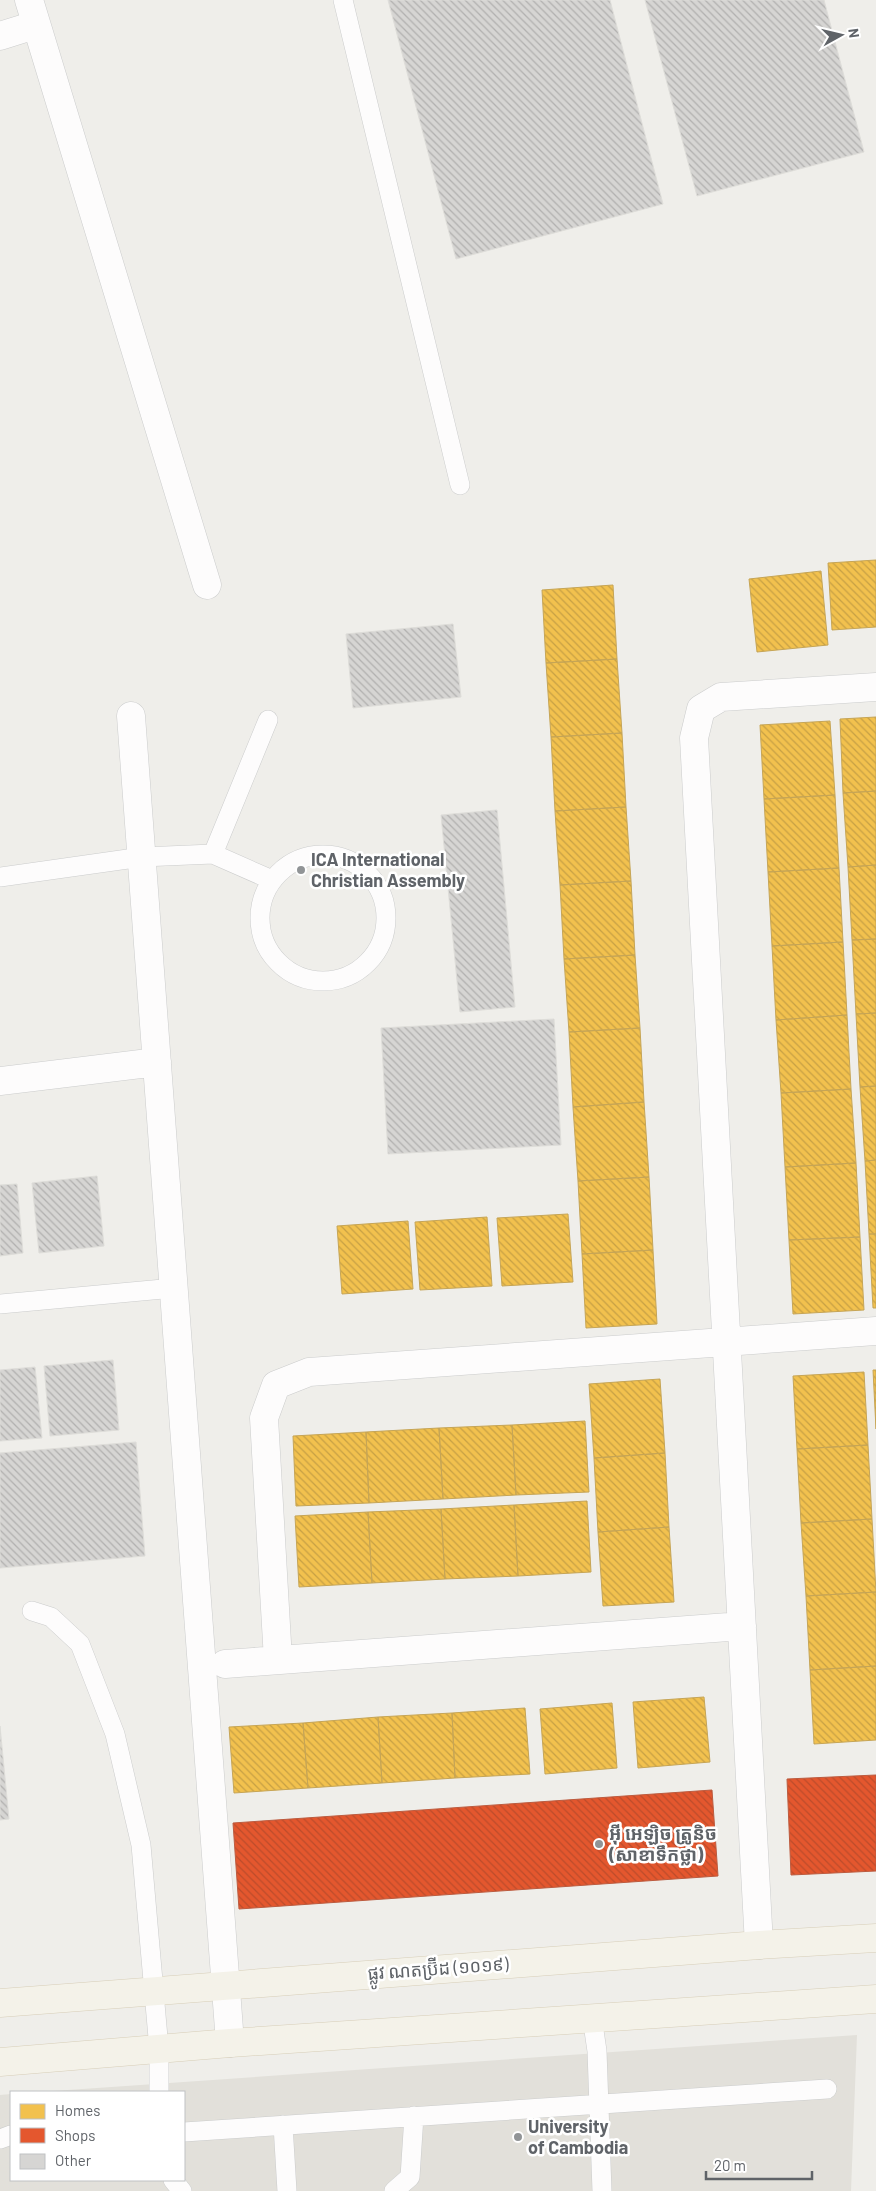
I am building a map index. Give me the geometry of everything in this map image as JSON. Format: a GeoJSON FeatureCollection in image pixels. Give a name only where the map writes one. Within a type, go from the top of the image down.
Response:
{"type":"FeatureCollection","features":[{"type":"Feature","properties":{"kind":"main road","name":"ផ្លូវ ណតប្រ៊ីដ (១០១៩)"},"geometry":{"type":"LineString","coordinates":[[0,2003],[760,1944],[876,1938]]}},
{"type":"Feature","properties":{"kind":"main road"},"geometry":{"type":"LineString","coordinates":[[0,2062],[230,2043],[876,1999]]}},
{"type":"Feature","properties":{"kind":"street"},"geometry":{"type":"LineString","coordinates":[[0,36],[32,12],[207,585]]}},
{"type":"Feature","properties":{"kind":"street"},"geometry":{"type":"LineString","coordinates":[[760,1944],[694,738],[701,709],[722,697],[876,687]]}},
{"type":"Feature","properties":{"kind":"street"},"geometry":{"type":"LineString","coordinates":[[132,716],[174,1288],[213,1665],[230,2043]]}},
{"type":"Feature","properties":{"kind":"street"},"geometry":{"type":"LineString","coordinates":[[0,1081],[157,1062]]}},
{"type":"Feature","properties":{"kind":"street"},"geometry":{"type":"LineString","coordinates":[[278,1660],[264,1418],[276,1385],[309,1372],[876,1331]]}},
{"type":"Feature","properties":{"kind":"street"},"geometry":{"type":"LineString","coordinates":[[213,1665],[742,1626]]}},
{"type":"Feature","properties":{"kind":"lane"},"geometry":{"type":"LineString","coordinates":[[342,0],[460,485]]}},
{"type":"Feature","properties":{"kind":"lane"},"geometry":{"type":"LineString","coordinates":[[213,854],[268,720]]}},
{"type":"Feature","properties":{"kind":"lane"},"geometry":{"type":"LineString","coordinates":[[0,877],[142,857],[213,854],[272,880]]}},
{"type":"Feature","properties":{"kind":"lane"},"geometry":{"type":"LineString","coordinates":[[330,855],[351,861],[366,872],[378,886],[384,904],[386,922],[382,940],[373,957],[357,971],[337,980],[315,980],[294,974],[277,961],[265,943],[260,921],[263,900],[272,880],[288,865],[308,856],[330,855]]}},
{"type":"Feature","properties":{"kind":"lane"},"geometry":{"type":"LineString","coordinates":[[0,1304],[174,1288]]}},
{"type":"Feature","properties":{"kind":"lane"},"geometry":{"type":"LineString","coordinates":[[32,1611],[51,1617],[80,1644],[115,1734],[141,1845],[160,2049],[159,2091]]}},
{"type":"Feature","properties":{"kind":"lane"},"geometry":{"type":"LineString","coordinates":[[592,2017],[597,2051],[600,2103],[602,2191]]}},
{"type":"Feature","properties":{"kind":"lane"},"geometry":{"type":"LineString","coordinates":[[185,2132],[827,2089]]}},
{"type":"Feature","properties":{"kind":"lane"},"geometry":{"type":"LineString","coordinates":[[394,2191],[410,2177],[414,2116]]}},
{"type":"Feature","properties":{"kind":"lane"},"geometry":{"type":"LineString","coordinates":[[283,2125],[287,2191]]}},
{"type":"Feature","properties":{"kind":"lane"},"geometry":{"type":"LineString","coordinates":[[174,2181],[182,2191]]}},
{"type":"Feature","properties":{"kind":"shaded area","name":"University of Cambodia"},"geometry":{"type":"Polygon","coordinates":[[[857,2035],[851,2191],[0,2191],[0,2095],[10,2094],[10,2181],[185,2181],[185,2091],[53,2091],[857,2035]]]}},
{"type":"Feature","properties":{"kind":"building: Homes"},"geometry":{"type":"Polygon","coordinates":[[[876,560],[876,627],[832,630],[828,563],[876,560]]]}},
{"type":"Feature","properties":{"kind":"building: Homes"},"geometry":{"type":"Polygon","coordinates":[[[821,571],[828,645],[757,652],[749,579],[821,571]]]}},
{"type":"Feature","properties":{"kind":"building: Homes"},"geometry":{"type":"Polygon","coordinates":[[[613,585],[617,659],[546,663],[542,590],[613,585]]]}},
{"type":"Feature","properties":{"kind":"building: Homes"},"geometry":{"type":"Polygon","coordinates":[[[617,659],[622,733],[551,737],[546,663],[617,659]]]}},
{"type":"Feature","properties":{"kind":"building: Homes"},"geometry":{"type":"Polygon","coordinates":[[[876,717],[876,791],[843,793],[840,719],[876,717]]]}},
{"type":"Feature","properties":{"kind":"building: Homes"},"geometry":{"type":"Polygon","coordinates":[[[830,721],[835,795],[764,799],[760,725],[830,721]]]}},
{"type":"Feature","properties":{"kind":"building: Homes"},"geometry":{"type":"Polygon","coordinates":[[[622,733],[626,807],[555,811],[551,737],[622,733]]]}},
{"type":"Feature","properties":{"kind":"building: Homes"},"geometry":{"type":"Polygon","coordinates":[[[876,791],[876,865],[848,867],[843,793],[876,791]]]}},
{"type":"Feature","properties":{"kind":"building: Homes"},"geometry":{"type":"Polygon","coordinates":[[[835,795],[839,868],[768,872],[764,799],[835,795]]]}},
{"type":"Feature","properties":{"kind":"building: Homes"},"geometry":{"type":"Polygon","coordinates":[[[626,807],[631,881],[560,885],[555,811],[626,807]]]}},
{"type":"Feature","properties":{"kind":"building: Homes"},"geometry":{"type":"Polygon","coordinates":[[[876,865],[876,939],[852,940],[848,867],[876,865]]]}},
{"type":"Feature","properties":{"kind":"building: Homes"},"geometry":{"type":"Polygon","coordinates":[[[839,868],[843,942],[772,946],[768,872],[839,868]]]}},
{"type":"Feature","properties":{"kind":"building: Homes"},"geometry":{"type":"Polygon","coordinates":[[[631,881],[635,955],[564,959],[560,885],[631,881]]]}},
{"type":"Feature","properties":{"kind":"building: Homes"},"geometry":{"type":"Polygon","coordinates":[[[876,939],[876,1013],[856,1014],[852,940],[876,939]]]}},
{"type":"Feature","properties":{"kind":"building: Homes"},"geometry":{"type":"Polygon","coordinates":[[[843,942],[847,1015],[776,1020],[772,946],[843,942]]]}},
{"type":"Feature","properties":{"kind":"building: Homes"},"geometry":{"type":"Polygon","coordinates":[[[635,955],[640,1028],[569,1032],[564,959],[635,955]]]}},
{"type":"Feature","properties":{"kind":"building: Homes"},"geometry":{"type":"Polygon","coordinates":[[[876,1013],[876,1086],[860,1087],[856,1014],[876,1013]]]}},
{"type":"Feature","properties":{"kind":"building: Homes"},"geometry":{"type":"Polygon","coordinates":[[[847,1015],[851,1089],[781,1093],[776,1020],[847,1015]]]}},
{"type":"Feature","properties":{"kind":"building: Homes"},"geometry":{"type":"Polygon","coordinates":[[[640,1028],[644,1102],[573,1107],[569,1032],[640,1028]]]}},
{"type":"Feature","properties":{"kind":"building: Homes"},"geometry":{"type":"Polygon","coordinates":[[[876,1086],[876,1160],[865,1161],[860,1087],[876,1086]]]}},
{"type":"Feature","properties":{"kind":"building: Homes"},"geometry":{"type":"Polygon","coordinates":[[[851,1089],[856,1163],[785,1167],[781,1093],[851,1089]]]}},
{"type":"Feature","properties":{"kind":"building: Homes"},"geometry":{"type":"Polygon","coordinates":[[[644,1102],[649,1177],[578,1181],[573,1107],[644,1102]]]}},
{"type":"Feature","properties":{"kind":"building: Homes"},"geometry":{"type":"Polygon","coordinates":[[[876,1160],[876,1234],[869,1234],[865,1161],[876,1160]]]}},
{"type":"Feature","properties":{"kind":"building: Homes"},"geometry":{"type":"Polygon","coordinates":[[[856,1163],[860,1237],[789,1240],[785,1167],[856,1163]]]}},
{"type":"Feature","properties":{"kind":"building: Homes"},"geometry":{"type":"Polygon","coordinates":[[[649,1177],[653,1250],[582,1254],[578,1181],[649,1177]]]}},
{"type":"Feature","properties":{"kind":"building: Homes"},"geometry":{"type":"Polygon","coordinates":[[[568,1214],[573,1282],[502,1286],[497,1218],[568,1214]]]}},
{"type":"Feature","properties":{"kind":"building: Homes"},"geometry":{"type":"Polygon","coordinates":[[[487,1217],[492,1286],[420,1290],[415,1222],[487,1217]]]}},
{"type":"Feature","properties":{"kind":"building: Homes"},"geometry":{"type":"Polygon","coordinates":[[[408,1221],[413,1289],[342,1294],[337,1226],[408,1221]]]}},
{"type":"Feature","properties":{"kind":"building: Homes"},"geometry":{"type":"Polygon","coordinates":[[[869,1234],[876,1234],[876,1308],[873,1308],[869,1234]]]}},
{"type":"Feature","properties":{"kind":"building: Homes"},"geometry":{"type":"Polygon","coordinates":[[[860,1237],[864,1310],[793,1314],[789,1240],[860,1237]]]}},
{"type":"Feature","properties":{"kind":"building: Homes"},"geometry":{"type":"Polygon","coordinates":[[[653,1250],[657,1324],[586,1328],[582,1254],[653,1250]]]}},
{"type":"Feature","properties":{"kind":"building: Homes"},"geometry":{"type":"Polygon","coordinates":[[[873,1370],[876,1370],[876,1429],[873,1370]]]}},
{"type":"Feature","properties":{"kind":"building: Homes"},"geometry":{"type":"Polygon","coordinates":[[[864,1372],[868,1445],[797,1449],[793,1376],[864,1372]]]}},
{"type":"Feature","properties":{"kind":"building: Homes"},"geometry":{"type":"Polygon","coordinates":[[[660,1379],[665,1453],[594,1458],[589,1384],[660,1379]]]}},
{"type":"Feature","properties":{"kind":"building: Homes"},"geometry":{"type":"Polygon","coordinates":[[[585,1421],[589,1492],[516,1495],[512,1425],[585,1421]]]}},
{"type":"Feature","properties":{"kind":"building: Homes"},"geometry":{"type":"Polygon","coordinates":[[[512,1425],[516,1495],[443,1499],[439,1428],[512,1425]]]}},
{"type":"Feature","properties":{"kind":"building: Homes"},"geometry":{"type":"Polygon","coordinates":[[[439,1428],[443,1499],[369,1503],[366,1432],[439,1428]]]}},
{"type":"Feature","properties":{"kind":"building: Homes"},"geometry":{"type":"Polygon","coordinates":[[[366,1432],[369,1503],[296,1506],[293,1436],[366,1432]]]}},
{"type":"Feature","properties":{"kind":"building: Homes"},"geometry":{"type":"Polygon","coordinates":[[[868,1445],[872,1519],[801,1523],[797,1449],[868,1445]]]}},
{"type":"Feature","properties":{"kind":"building: Homes"},"geometry":{"type":"Polygon","coordinates":[[[665,1453],[669,1527],[598,1532],[594,1458],[665,1453]]]}},
{"type":"Feature","properties":{"kind":"building: Homes"},"geometry":{"type":"Polygon","coordinates":[[[587,1501],[591,1572],[518,1576],[514,1505],[587,1501]]]}},
{"type":"Feature","properties":{"kind":"building: Homes"},"geometry":{"type":"Polygon","coordinates":[[[514,1505],[518,1576],[445,1579],[441,1509],[514,1505]]]}},
{"type":"Feature","properties":{"kind":"building: Homes"},"geometry":{"type":"Polygon","coordinates":[[[441,1509],[445,1579],[372,1583],[368,1512],[441,1509]]]}},
{"type":"Feature","properties":{"kind":"building: Homes"},"geometry":{"type":"Polygon","coordinates":[[[368,1512],[372,1583],[299,1587],[295,1516],[368,1512]]]}},
{"type":"Feature","properties":{"kind":"building: Homes"},"geometry":{"type":"Polygon","coordinates":[[[872,1519],[876,1592],[806,1596],[801,1523],[872,1519]]]}},
{"type":"Feature","properties":{"kind":"building: Homes"},"geometry":{"type":"Polygon","coordinates":[[[669,1527],[674,1602],[603,1606],[598,1532],[669,1527]]]}},
{"type":"Feature","properties":{"kind":"building: Homes"},"geometry":{"type":"Polygon","coordinates":[[[876,1592],[876,1666],[810,1670],[806,1596],[876,1592]]]}},
{"type":"Feature","properties":{"kind":"building: Homes"},"geometry":{"type":"Polygon","coordinates":[[[876,1666],[876,1740],[814,1744],[810,1670],[876,1666]]]}},
{"type":"Feature","properties":{"kind":"building: Homes"},"geometry":{"type":"Polygon","coordinates":[[[704,1697],[710,1762],[638,1768],[633,1702],[704,1697]]]}},
{"type":"Feature","properties":{"kind":"building: Homes"},"geometry":{"type":"Polygon","coordinates":[[[612,1703],[617,1768],[545,1774],[540,1709],[612,1703]]]}},
{"type":"Feature","properties":{"kind":"building: Homes"},"geometry":{"type":"Polygon","coordinates":[[[525,1708],[530,1774],[455,1778],[452,1713],[525,1708]]]}},
{"type":"Feature","properties":{"kind":"building: Homes"},"geometry":{"type":"Polygon","coordinates":[[[452,1713],[455,1778],[382,1783],[378,1717],[452,1713]]]}},
{"type":"Feature","properties":{"kind":"building: Homes"},"geometry":{"type":"Polygon","coordinates":[[[378,1717],[382,1783],[308,1788],[303,1723],[378,1717]]]}},
{"type":"Feature","properties":{"kind":"building: Homes"},"geometry":{"type":"Polygon","coordinates":[[[303,1723],[308,1788],[234,1793],[229,1727],[303,1723]]]}},
{"type":"Feature","properties":{"kind":"building: Shops"},"geometry":{"type":"Polygon","coordinates":[[[876,1775],[876,1871],[791,1875],[787,1779],[876,1775]]]}},
{"type":"Feature","properties":{"kind":"building: Shops"},"geometry":{"type":"Polygon","coordinates":[[[712,1790],[718,1876],[239,1909],[233,1823],[712,1790]]]}},
{"type":"Feature","properties":{"kind":"building: Other"},"geometry":{"type":"Polygon","coordinates":[[[388,0],[610,0],[663,204],[456,259],[388,0]]]}},
{"type":"Feature","properties":{"kind":"building: Other"},"geometry":{"type":"Polygon","coordinates":[[[645,0],[824,0],[864,152],[697,196],[645,0]]]}},
{"type":"Feature","properties":{"kind":"building: Other"},"geometry":{"type":"Polygon","coordinates":[[[453,624],[461,697],[353,708],[346,634],[453,624]]]}},
{"type":"Feature","properties":{"kind":"building: Other"},"geometry":{"type":"Polygon","coordinates":[[[497,810],[515,1007],[460,1012],[441,815],[497,810]]]}},
{"type":"Feature","properties":{"kind":"building: Other"},"geometry":{"type":"Polygon","coordinates":[[[554,1019],[561,1145],[388,1154],[381,1028],[554,1019]]]}},
{"type":"Feature","properties":{"kind":"building: Other"},"geometry":{"type":"Polygon","coordinates":[[[97,1176],[104,1246],[39,1253],[32,1183],[97,1176]]]}},
{"type":"Feature","properties":{"kind":"building: Other"},"geometry":{"type":"Polygon","coordinates":[[[17,1184],[23,1253],[0,1256],[0,1185],[17,1184]]]}},
{"type":"Feature","properties":{"kind":"building: Other"},"geometry":{"type":"Polygon","coordinates":[[[113,1360],[119,1430],[50,1436],[44,1366],[113,1360]]]}},
{"type":"Feature","properties":{"kind":"building: Other"},"geometry":{"type":"Polygon","coordinates":[[[35,1367],[42,1438],[0,1441],[0,1370],[35,1367]]]}},
{"type":"Feature","properties":{"kind":"building: Other"},"geometry":{"type":"Polygon","coordinates":[[[136,1442],[145,1556],[0,1568],[0,1453],[136,1442]]]}},
{"type":"Feature","properties":{"kind":"building: Other"},"geometry":{"type":"Polygon","coordinates":[[[0,1726],[9,1819],[0,1820],[0,1726]]]}},
{"type":"Feature","properties":{"kind":"place","name":"ICA International Christian Assembly"},"geometry":{"type":"Point","coordinates":[301,870]}},
{"type":"Feature","properties":{"kind":"place","name":"អ៊ី អេឡិច ត្រូនិច (សាខាទឹកថ្លា)"},"geometry":{"type":"Point","coordinates":[599,1844]}},
{"type":"Feature","properties":{"kind":"place","name":"University of Cambodia"},"geometry":{"type":"Point","coordinates":[518,2137]}}]}
